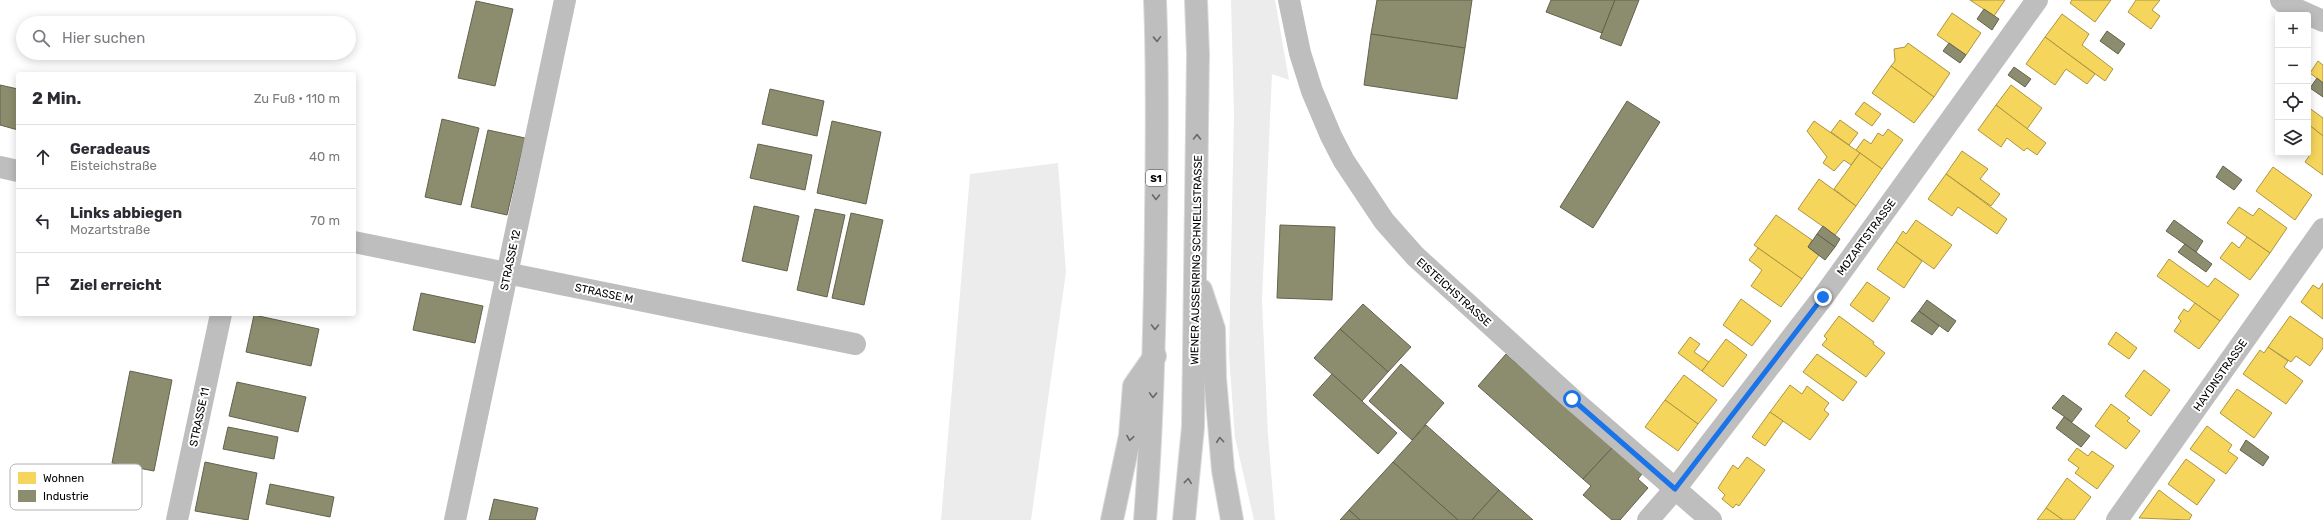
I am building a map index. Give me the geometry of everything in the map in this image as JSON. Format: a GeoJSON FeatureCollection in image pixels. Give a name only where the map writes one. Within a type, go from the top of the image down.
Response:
{"type":"FeatureCollection","features":[{"type":"Feature","properties":{"kind":"main road","name":"STRASSE 12"},"geometry":{"type":"LineString","coordinates":[[455,520],[565,0]]}},
{"type":"Feature","properties":{"kind":"main road","name":"S1"},"geometry":{"type":"LineString","coordinates":[[1145,520],[1151,450],[1155,356],[1158,54],[1155,0]]}},
{"type":"Feature","properties":{"kind":"main road","name":"WIENER AUSSENRING SCHNELLSTRASSE"},"geometry":{"type":"LineString","coordinates":[[1184,520],[1193,427],[1198,54],[1196,0]]}},
{"type":"Feature","properties":{"kind":"main road","name":"EISTEICHSTRASSE"},"geometry":{"type":"LineString","coordinates":[[1289,0],[1300,53],[1312,91],[1331,136],[1344,161],[1384,221],[1415,256],[1572,399],[1711,520]]}},
{"type":"Feature","properties":{"kind":"main road","name":"MOZARTSTRASSE"},"geometry":{"type":"LineString","coordinates":[[1648,520],[1675,489],[1823,297],[2038,0]]}},
{"type":"Feature","properties":{"kind":"main road"},"geometry":{"type":"LineString","coordinates":[[2281,0],[2287,5],[2323,21]]}},
{"type":"Feature","properties":{"kind":"main road"},"geometry":{"type":"LineString","coordinates":[[0,167],[16,171]]}},
{"type":"Feature","properties":{"kind":"main road","name":"HAYDNSTRASSE"},"geometry":{"type":"LineString","coordinates":[[2117,520],[2323,229]]}},
{"type":"Feature","properties":{"kind":"main road","name":"STRASSE M"},"geometry":{"type":"LineString","coordinates":[[356,242],[854,344]]}},
{"type":"Feature","properties":{"kind":"main road"},"geometry":{"type":"LineString","coordinates":[[1196,274],[1214,329],[1215,378],[1223,470],[1232,520]]}},
{"type":"Feature","properties":{"kind":"main road","name":"STRASSE 11"},"geometry":{"type":"LineString","coordinates":[[177,520],[221,316]]}},
{"type":"Feature","properties":{"kind":"main road"},"geometry":{"type":"LineString","coordinates":[[1112,520],[1130,436],[1134,386],[1155,356]]}},
{"type":"Feature","properties":{"kind":"shaded area"},"geometry":{"type":"Polygon","coordinates":[[[1231,0],[1275,0],[1289,80],[1272,74],[1262,300],[1268,435],[1275,520],[1254,520],[1235,438],[1229,355],[1234,115],[1231,0]]]}},
{"type":"Feature","properties":{"kind":"shaded area"},"geometry":{"type":"Polygon","coordinates":[[[1058,163],[1066,272],[1031,520],[941,520],[970,174],[1058,163]]]}},
{"type":"Feature","properties":{"kind":"building: Wohnen"},"geometry":{"type":"Polygon","coordinates":[[[1970,0],[2005,0],[1994,16],[1970,0]]]}},
{"type":"Feature","properties":{"kind":"building: Wohnen"},"geometry":{"type":"Polygon","coordinates":[[[2072,0],[2111,0],[2095,22],[2070,3],[2072,0]]]}},
{"type":"Feature","properties":{"kind":"building: Wohnen"},"geometry":{"type":"Polygon","coordinates":[[[2136,0],[2160,0],[2152,10],[2160,16],[2151,29],[2128,12],[2136,0]]]}},
{"type":"Feature","properties":{"kind":"building: Wohnen"},"geometry":{"type":"Polygon","coordinates":[[[1952,13],[1981,33],[1966,55],[1937,35],[1952,13]]]}},
{"type":"Feature","properties":{"kind":"building: Wohnen"},"geometry":{"type":"Polygon","coordinates":[[[2062,14],[2089,34],[2082,45],[2113,69],[2105,81],[2045,37],[2062,14]]]}},
{"type":"Feature","properties":{"kind":"building: Wohnen"},"geometry":{"type":"Polygon","coordinates":[[[2045,37],[2095,74],[2087,84],[2066,69],[2055,85],[2026,64],[2045,37]]]}},
{"type":"Feature","properties":{"kind":"building: Wohnen"},"geometry":{"type":"Polygon","coordinates":[[[1908,43],[1950,73],[1934,97],[1891,66],[1895,61],[1894,49],[1905,47],[1908,43]]]}},
{"type":"Feature","properties":{"kind":"building: Wohnen"},"geometry":{"type":"Polygon","coordinates":[[[2318,61],[2323,65],[2323,83],[2311,74],[2318,61]]]}},
{"type":"Feature","properties":{"kind":"building: Wohnen"},"geometry":{"type":"Polygon","coordinates":[[[1891,66],[1934,97],[1914,123],[1872,93],[1891,66]]]}},
{"type":"Feature","properties":{"kind":"building: Wohnen"},"geometry":{"type":"Polygon","coordinates":[[[2011,85],[2042,108],[2027,129],[1996,105],[2011,85]]]}},
{"type":"Feature","properties":{"kind":"building: Wohnen"},"geometry":{"type":"Polygon","coordinates":[[[1864,102],[1881,114],[1872,126],[1855,114],[1864,102]]]}},
{"type":"Feature","properties":{"kind":"building: Wohnen"},"geometry":{"type":"Polygon","coordinates":[[[1996,105],[2046,143],[2037,155],[2027,148],[2024,151],[2007,138],[2001,147],[1978,130],[1996,105]]]}},
{"type":"Feature","properties":{"kind":"building: Wohnen"},"geometry":{"type":"Polygon","coordinates":[[[2311,109],[2323,118],[2323,136],[2311,126],[2311,109]]]}},
{"type":"Feature","properties":{"kind":"building: Wohnen"},"geometry":{"type":"Polygon","coordinates":[[[1840,120],[1858,133],[1849,145],[1831,132],[1840,120]]]}},
{"type":"Feature","properties":{"kind":"building: Wohnen"},"geometry":{"type":"Polygon","coordinates":[[[1814,121],[1860,153],[1851,165],[1844,160],[1834,171],[1823,163],[1827,157],[1807,131],[1814,121]]]}},
{"type":"Feature","properties":{"kind":"building: Wohnen"},"geometry":{"type":"Polygon","coordinates":[[[2311,126],[2323,136],[2323,175],[2305,162],[2309,156],[2311,156],[2311,126]]]}},
{"type":"Feature","properties":{"kind":"building: Wohnen"},"geometry":{"type":"Polygon","coordinates":[[[1888,129],[1903,140],[1882,169],[1856,150],[1864,139],[1871,144],[1878,133],[1883,136],[1888,129]]]}},
{"type":"Feature","properties":{"kind":"building: Wohnen"},"geometry":{"type":"Polygon","coordinates":[[[1962,151],[1988,169],[1980,179],[2000,194],[1991,206],[1946,174],[1962,151]]]}},
{"type":"Feature","properties":{"kind":"building: Wohnen"},"geometry":{"type":"Polygon","coordinates":[[[1860,153],[1882,169],[1856,206],[1834,189],[1860,153]]]}},
{"type":"Feature","properties":{"kind":"building: Wohnen"},"geometry":{"type":"Polygon","coordinates":[[[2273,167],[2312,195],[2295,220],[2256,191],[2273,167]]]}},
{"type":"Feature","properties":{"kind":"building: Wohnen"},"geometry":{"type":"Polygon","coordinates":[[[1946,174],[2007,219],[1997,234],[1958,207],[1952,216],[1928,199],[1946,174]]]}},
{"type":"Feature","properties":{"kind":"building: Wohnen"},"geometry":{"type":"Polygon","coordinates":[[[1819,179],[1856,206],[1835,235],[1798,209],[1819,179]]]}},
{"type":"Feature","properties":{"kind":"building: Wohnen"},"geometry":{"type":"Polygon","coordinates":[[[2239,207],[2253,216],[2259,208],[2287,228],[2270,253],[2227,223],[2239,207]]]}},
{"type":"Feature","properties":{"kind":"building: Wohnen"},"geometry":{"type":"Polygon","coordinates":[[[1776,215],[1812,240],[1808,247],[1819,255],[1802,279],[1754,245],[1776,215]]]}},
{"type":"Feature","properties":{"kind":"building: Wohnen"},"geometry":{"type":"Polygon","coordinates":[[[1916,220],[1952,245],[1934,269],[1896,242],[1903,231],[1906,234],[1916,220]]]}},
{"type":"Feature","properties":{"kind":"building: Wohnen"},"geometry":{"type":"Polygon","coordinates":[[[2247,237],[2270,253],[2250,280],[2220,258],[2232,242],[2239,248],[2247,237]]]}},
{"type":"Feature","properties":{"kind":"building: Wohnen"},"geometry":{"type":"Polygon","coordinates":[[[1896,242],[1922,261],[1904,288],[1877,269],[1896,242]]]}},
{"type":"Feature","properties":{"kind":"building: Wohnen"},"geometry":{"type":"Polygon","coordinates":[[[1758,248],[1802,279],[1781,307],[1751,286],[1762,270],[1749,260],[1758,248]]]}},
{"type":"Feature","properties":{"kind":"building: Wohnen"},"geometry":{"type":"Polygon","coordinates":[[[2169,259],[2208,287],[2215,278],[2239,295],[2220,321],[2157,276],[2169,259]]]}},
{"type":"Feature","properties":{"kind":"building: Wohnen"},"geometry":{"type":"Polygon","coordinates":[[[1867,282],[1890,298],[1873,322],[1850,305],[1867,282]]]}},
{"type":"Feature","properties":{"kind":"building: Wohnen"},"geometry":{"type":"Polygon","coordinates":[[[2323,283],[2323,319],[2301,302],[2313,285],[2319,289],[2323,283]]]}},
{"type":"Feature","properties":{"kind":"building: Wohnen"},"geometry":{"type":"Polygon","coordinates":[[[1741,299],[1771,321],[1752,346],[1723,325],[1741,299]]]}},
{"type":"Feature","properties":{"kind":"building: Wohnen"},"geometry":{"type":"Polygon","coordinates":[[[2195,303],[2220,321],[2199,349],[2174,331],[2181,321],[2178,318],[2184,309],[2188,312],[2195,303]]]}},
{"type":"Feature","properties":{"kind":"building: Wohnen"},"geometry":{"type":"Polygon","coordinates":[[[1839,316],[1874,342],[1873,344],[1885,353],[1866,377],[1822,345],[1827,339],[1824,336],[1839,316]]]}},
{"type":"Feature","properties":{"kind":"building: Wohnen"},"geometry":{"type":"Polygon","coordinates":[[[2290,316],[2323,339],[2323,348],[2310,366],[2296,356],[2291,362],[2268,347],[2290,316]]]}},
{"type":"Feature","properties":{"kind":"building: Wohnen"},"geometry":{"type":"Polygon","coordinates":[[[2116,332],[2137,348],[2129,359],[2108,344],[2116,332]]]}},
{"type":"Feature","properties":{"kind":"building: Wohnen"},"geometry":{"type":"Polygon","coordinates":[[[1690,337],[1700,344],[1694,352],[1709,362],[1702,371],[1678,353],[1690,337]]]}},
{"type":"Feature","properties":{"kind":"building: Wohnen"},"geometry":{"type":"Polygon","coordinates":[[[1726,339],[1747,355],[1723,387],[1702,371],[1726,339]]]}},
{"type":"Feature","properties":{"kind":"building: Wohnen"},"geometry":{"type":"Polygon","coordinates":[[[2268,347],[2288,361],[2284,367],[2303,381],[2286,404],[2243,374],[2260,350],[2264,353],[2268,347]]]}},
{"type":"Feature","properties":{"kind":"building: Wohnen"},"geometry":{"type":"Polygon","coordinates":[[[1817,354],[1857,382],[1843,401],[1803,372],[1817,354]]]}},
{"type":"Feature","properties":{"kind":"building: Wohnen"},"geometry":{"type":"Polygon","coordinates":[[[2144,370],[2170,390],[2151,416],[2125,396],[2144,370]]]}},
{"type":"Feature","properties":{"kind":"building: Wohnen"},"geometry":{"type":"Polygon","coordinates":[[[1684,375],[1717,400],[1698,424],[1665,400],[1684,375]]]}},
{"type":"Feature","properties":{"kind":"building: Wohnen"},"geometry":{"type":"Polygon","coordinates":[[[1790,385],[1802,394],[1807,386],[1829,403],[1824,410],[1829,414],[1810,440],[1770,412],[1790,385]]]}},
{"type":"Feature","properties":{"kind":"building: Wohnen"},"geometry":{"type":"Polygon","coordinates":[[[2237,389],[2272,413],[2254,438],[2220,413],[2237,389]]]}},
{"type":"Feature","properties":{"kind":"building: Wohnen"},"geometry":{"type":"Polygon","coordinates":[[[1665,400],[1698,424],[1678,451],[1645,427],[1665,400]]]}},
{"type":"Feature","properties":{"kind":"building: Wohnen"},"geometry":{"type":"Polygon","coordinates":[[[2111,404],[2130,418],[2127,421],[2140,431],[2126,449],[2095,426],[2111,404]]]}},
{"type":"Feature","properties":{"kind":"building: Wohnen"},"geometry":{"type":"Polygon","coordinates":[[[1770,412],[1783,421],[1765,446],[1752,437],[1770,412]]]}},
{"type":"Feature","properties":{"kind":"building: Wohnen"},"geometry":{"type":"Polygon","coordinates":[[[2207,426],[2232,445],[2228,451],[2238,458],[2226,474],[2190,449],[2207,426]]]}},
{"type":"Feature","properties":{"kind":"building: Wohnen"},"geometry":{"type":"Polygon","coordinates":[[[2077,448],[2088,456],[2092,451],[2114,466],[2097,489],[2075,473],[2079,468],[2068,460],[2077,448]]]}},
{"type":"Feature","properties":{"kind":"building: Wohnen"},"geometry":{"type":"Polygon","coordinates":[[[1747,457],[1765,470],[1739,506],[1736,504],[1733,508],[1722,499],[1725,495],[1718,488],[1733,465],[1738,469],[1747,457]]]}},
{"type":"Feature","properties":{"kind":"building: Wohnen"},"geometry":{"type":"Polygon","coordinates":[[[2186,459],[2215,480],[2197,505],[2168,484],[2186,459]]]}},
{"type":"Feature","properties":{"kind":"building: Wohnen"},"geometry":{"type":"Polygon","coordinates":[[[2067,478],[2091,497],[2074,520],[2063,520],[2046,508],[2067,478]]]}},
{"type":"Feature","properties":{"kind":"building: Wohnen"},"geometry":{"type":"Polygon","coordinates":[[[2159,490],[2192,515],[2189,520],[2139,518],[2159,490]]]}},
{"type":"Feature","properties":{"kind":"building: Wohnen"},"geometry":{"type":"Polygon","coordinates":[[[2046,508],[2063,520],[2037,520],[2046,508]]]}},
{"type":"Feature","properties":{"kind":"building: Industrie"},"geometry":{"type":"Polygon","coordinates":[[[1377,0],[1472,0],[1465,48],[1371,34],[1377,0]]]}},
{"type":"Feature","properties":{"kind":"building: Industrie"},"geometry":{"type":"Polygon","coordinates":[[[1551,0],[1615,0],[1602,33],[1546,12],[1551,0]]]}},
{"type":"Feature","properties":{"kind":"building: Industrie"},"geometry":{"type":"Polygon","coordinates":[[[1615,0],[1639,0],[1621,46],[1600,38],[1615,0]]]}},
{"type":"Feature","properties":{"kind":"building: Industrie"},"geometry":{"type":"Polygon","coordinates":[[[476,1],[513,9],[495,86],[458,78],[476,1]]]}},
{"type":"Feature","properties":{"kind":"building: Industrie"},"geometry":{"type":"Polygon","coordinates":[[[1984,9],[1999,19],[1992,30],[1977,19],[1984,9]]]}},
{"type":"Feature","properties":{"kind":"building: Industrie"},"geometry":{"type":"Polygon","coordinates":[[[2107,31],[2125,44],[2118,54],[2100,41],[2107,31]]]}},
{"type":"Feature","properties":{"kind":"building: Industrie"},"geometry":{"type":"Polygon","coordinates":[[[1371,34],[1465,48],[1457,99],[1364,85],[1371,34]]]}},
{"type":"Feature","properties":{"kind":"building: Industrie"},"geometry":{"type":"Polygon","coordinates":[[[1949,43],[1966,55],[1960,63],[1943,51],[1949,43]]]}},
{"type":"Feature","properties":{"kind":"building: Industrie"},"geometry":{"type":"Polygon","coordinates":[[[2014,67],[2031,79],[2025,87],[2008,75],[2014,67]]]}},
{"type":"Feature","properties":{"kind":"building: Industrie"},"geometry":{"type":"Polygon","coordinates":[[[2317,78],[2323,83],[2323,97],[2311,89],[2317,78]]]}},
{"type":"Feature","properties":{"kind":"building: Industrie"},"geometry":{"type":"Polygon","coordinates":[[[0,85],[16,89],[16,129],[0,125],[0,85]]]}},
{"type":"Feature","properties":{"kind":"building: Industrie"},"geometry":{"type":"Polygon","coordinates":[[[770,89],[824,101],[817,136],[762,124],[770,89]]]}},
{"type":"Feature","properties":{"kind":"building: Industrie"},"geometry":{"type":"Polygon","coordinates":[[[1627,101],[1660,122],[1593,228],[1560,207],[1627,101]]]}},
{"type":"Feature","properties":{"kind":"building: Industrie"},"geometry":{"type":"Polygon","coordinates":[[[442,119],[479,128],[461,205],[425,197],[442,119]]]}},
{"type":"Feature","properties":{"kind":"building: Industrie"},"geometry":{"type":"Polygon","coordinates":[[[832,121],[881,132],[866,204],[817,193],[832,121]]]}},
{"type":"Feature","properties":{"kind":"building: Industrie"},"geometry":{"type":"Polygon","coordinates":[[[488,130],[525,138],[507,215],[471,207],[488,130]]]}},
{"type":"Feature","properties":{"kind":"building: Industrie"},"geometry":{"type":"Polygon","coordinates":[[[758,144],[812,155],[805,190],[750,178],[758,144]]]}},
{"type":"Feature","properties":{"kind":"building: Industrie"},"geometry":{"type":"Polygon","coordinates":[[[2223,166],[2242,180],[2234,190],[2216,177],[2223,166]]]}},
{"type":"Feature","properties":{"kind":"building: Industrie"},"geometry":{"type":"Polygon","coordinates":[[[754,206],[799,216],[787,271],[742,261],[754,206]]]}},
{"type":"Feature","properties":{"kind":"building: Industrie"},"geometry":{"type":"Polygon","coordinates":[[[815,209],[845,215],[827,297],[797,290],[815,209]]]}},
{"type":"Feature","properties":{"kind":"building: Industrie"},"geometry":{"type":"Polygon","coordinates":[[[851,213],[883,220],[864,305],[832,298],[851,213]]]}},
{"type":"Feature","properties":{"kind":"building: Industrie"},"geometry":{"type":"Polygon","coordinates":[[[2174,220],[2203,241],[2196,252],[2166,231],[2174,220]]]}},
{"type":"Feature","properties":{"kind":"building: Industrie"},"geometry":{"type":"Polygon","coordinates":[[[1280,225],[1335,227],[1332,300],[1277,298],[1280,225]]]}},
{"type":"Feature","properties":{"kind":"building: Industrie"},"geometry":{"type":"Polygon","coordinates":[[[1823,226],[1840,239],[1835,247],[1817,234],[1823,226]]]}},
{"type":"Feature","properties":{"kind":"building: Industrie"},"geometry":{"type":"Polygon","coordinates":[[[1817,234],[1835,247],[1825,260],[1808,247],[1817,234]]]}},
{"type":"Feature","properties":{"kind":"building: Industrie"},"geometry":{"type":"Polygon","coordinates":[[[2185,244],[2212,264],[2206,272],[2178,252],[2185,244]]]}},
{"type":"Feature","properties":{"kind":"building: Industrie"},"geometry":{"type":"Polygon","coordinates":[[[421,293],[483,306],[475,343],[413,330],[421,293]]]}},
{"type":"Feature","properties":{"kind":"building: Industrie"},"geometry":{"type":"Polygon","coordinates":[[[1927,300],[1956,321],[1948,332],[1919,311],[1927,300]]]}},
{"type":"Feature","properties":{"kind":"building: Industrie"},"geometry":{"type":"Polygon","coordinates":[[[1363,304],[1411,347],[1388,372],[1340,329],[1363,304]]]}},
{"type":"Feature","properties":{"kind":"building: Industrie"},"geometry":{"type":"Polygon","coordinates":[[[1919,311],[1939,326],[1932,335],[1911,321],[1919,311]]]}},
{"type":"Feature","properties":{"kind":"building: Industrie"},"geometry":{"type":"Polygon","coordinates":[[[254,316],[319,329],[311,366],[246,352],[254,316]]]}},
{"type":"Feature","properties":{"kind":"building: Industrie"},"geometry":{"type":"Polygon","coordinates":[[[1340,329],[1388,372],[1362,401],[1314,358],[1340,329]]]}},
{"type":"Feature","properties":{"kind":"building: Industrie"},"geometry":{"type":"Polygon","coordinates":[[[1506,354],[1612,448],[1583,479],[1478,386],[1506,354]]]}},
{"type":"Feature","properties":{"kind":"building: Industrie"},"geometry":{"type":"Polygon","coordinates":[[[1401,364],[1444,403],[1412,440],[1369,401],[1401,364]]]}},
{"type":"Feature","properties":{"kind":"building: Industrie"},"geometry":{"type":"Polygon","coordinates":[[[130,371],[172,380],[154,471],[142,469],[142,464],[112,463],[130,371]]]}},
{"type":"Feature","properties":{"kind":"building: Industrie"},"geometry":{"type":"Polygon","coordinates":[[[1332,374],[1397,433],[1378,454],[1313,395],[1332,374]]]}},
{"type":"Feature","properties":{"kind":"building: Industrie"},"geometry":{"type":"Polygon","coordinates":[[[237,382],[306,397],[298,432],[229,416],[237,382]]]}},
{"type":"Feature","properties":{"kind":"building: Industrie"},"geometry":{"type":"Polygon","coordinates":[[[2063,395],[2082,409],[2072,422],[2052,408],[2063,395]]]}},
{"type":"Feature","properties":{"kind":"building: Industrie"},"geometry":{"type":"Polygon","coordinates":[[[2064,417],[2090,436],[2081,447],[2056,428],[2064,417]]]}},
{"type":"Feature","properties":{"kind":"building: Industrie"},"geometry":{"type":"Polygon","coordinates":[[[1426,425],[1499,490],[1472,520],[1458,520],[1393,462],[1426,425]]]}},
{"type":"Feature","properties":{"kind":"building: Industrie"},"geometry":{"type":"Polygon","coordinates":[[[228,427],[278,437],[274,459],[223,449],[228,427]]]}},
{"type":"Feature","properties":{"kind":"building: Industrie"},"geometry":{"type":"Polygon","coordinates":[[[2246,440],[2269,457],[2263,466],[2240,450],[2246,440]]]}},
{"type":"Feature","properties":{"kind":"building: Industrie"},"geometry":{"type":"Polygon","coordinates":[[[1612,448],[1642,474],[1638,479],[1648,488],[1620,520],[1612,520],[1583,495],[1591,486],[1583,479],[1612,448]]]}},
{"type":"Feature","properties":{"kind":"building: Industrie"},"geometry":{"type":"Polygon","coordinates":[[[205,462],[257,473],[248,520],[195,511],[205,462]]]}},
{"type":"Feature","properties":{"kind":"building: Industrie"},"geometry":{"type":"Polygon","coordinates":[[[1393,462],[1458,520],[1360,520],[1349,510],[1393,462]]]}},
{"type":"Feature","properties":{"kind":"building: Industrie"},"geometry":{"type":"Polygon","coordinates":[[[270,484],[334,497],[330,517],[266,504],[270,484]]]}},
{"type":"Feature","properties":{"kind":"building: Industrie"},"geometry":{"type":"Polygon","coordinates":[[[1499,490],[1533,520],[1472,520],[1499,490]]]}},
{"type":"Feature","properties":{"kind":"building: Industrie"},"geometry":{"type":"Polygon","coordinates":[[[494,499],[538,508],[535,520],[489,520],[494,499]]]}},
{"type":"Feature","properties":{"kind":"building: Industrie"},"geometry":{"type":"Polygon","coordinates":[[[1349,510],[1360,520],[1340,520],[1349,510]]]}},
{"type":"Feature","properties":{"kind":"route"},"geometry":{"type":"LineString","coordinates":[[1572,399],[1675,489],[1823,297]]}}]}
